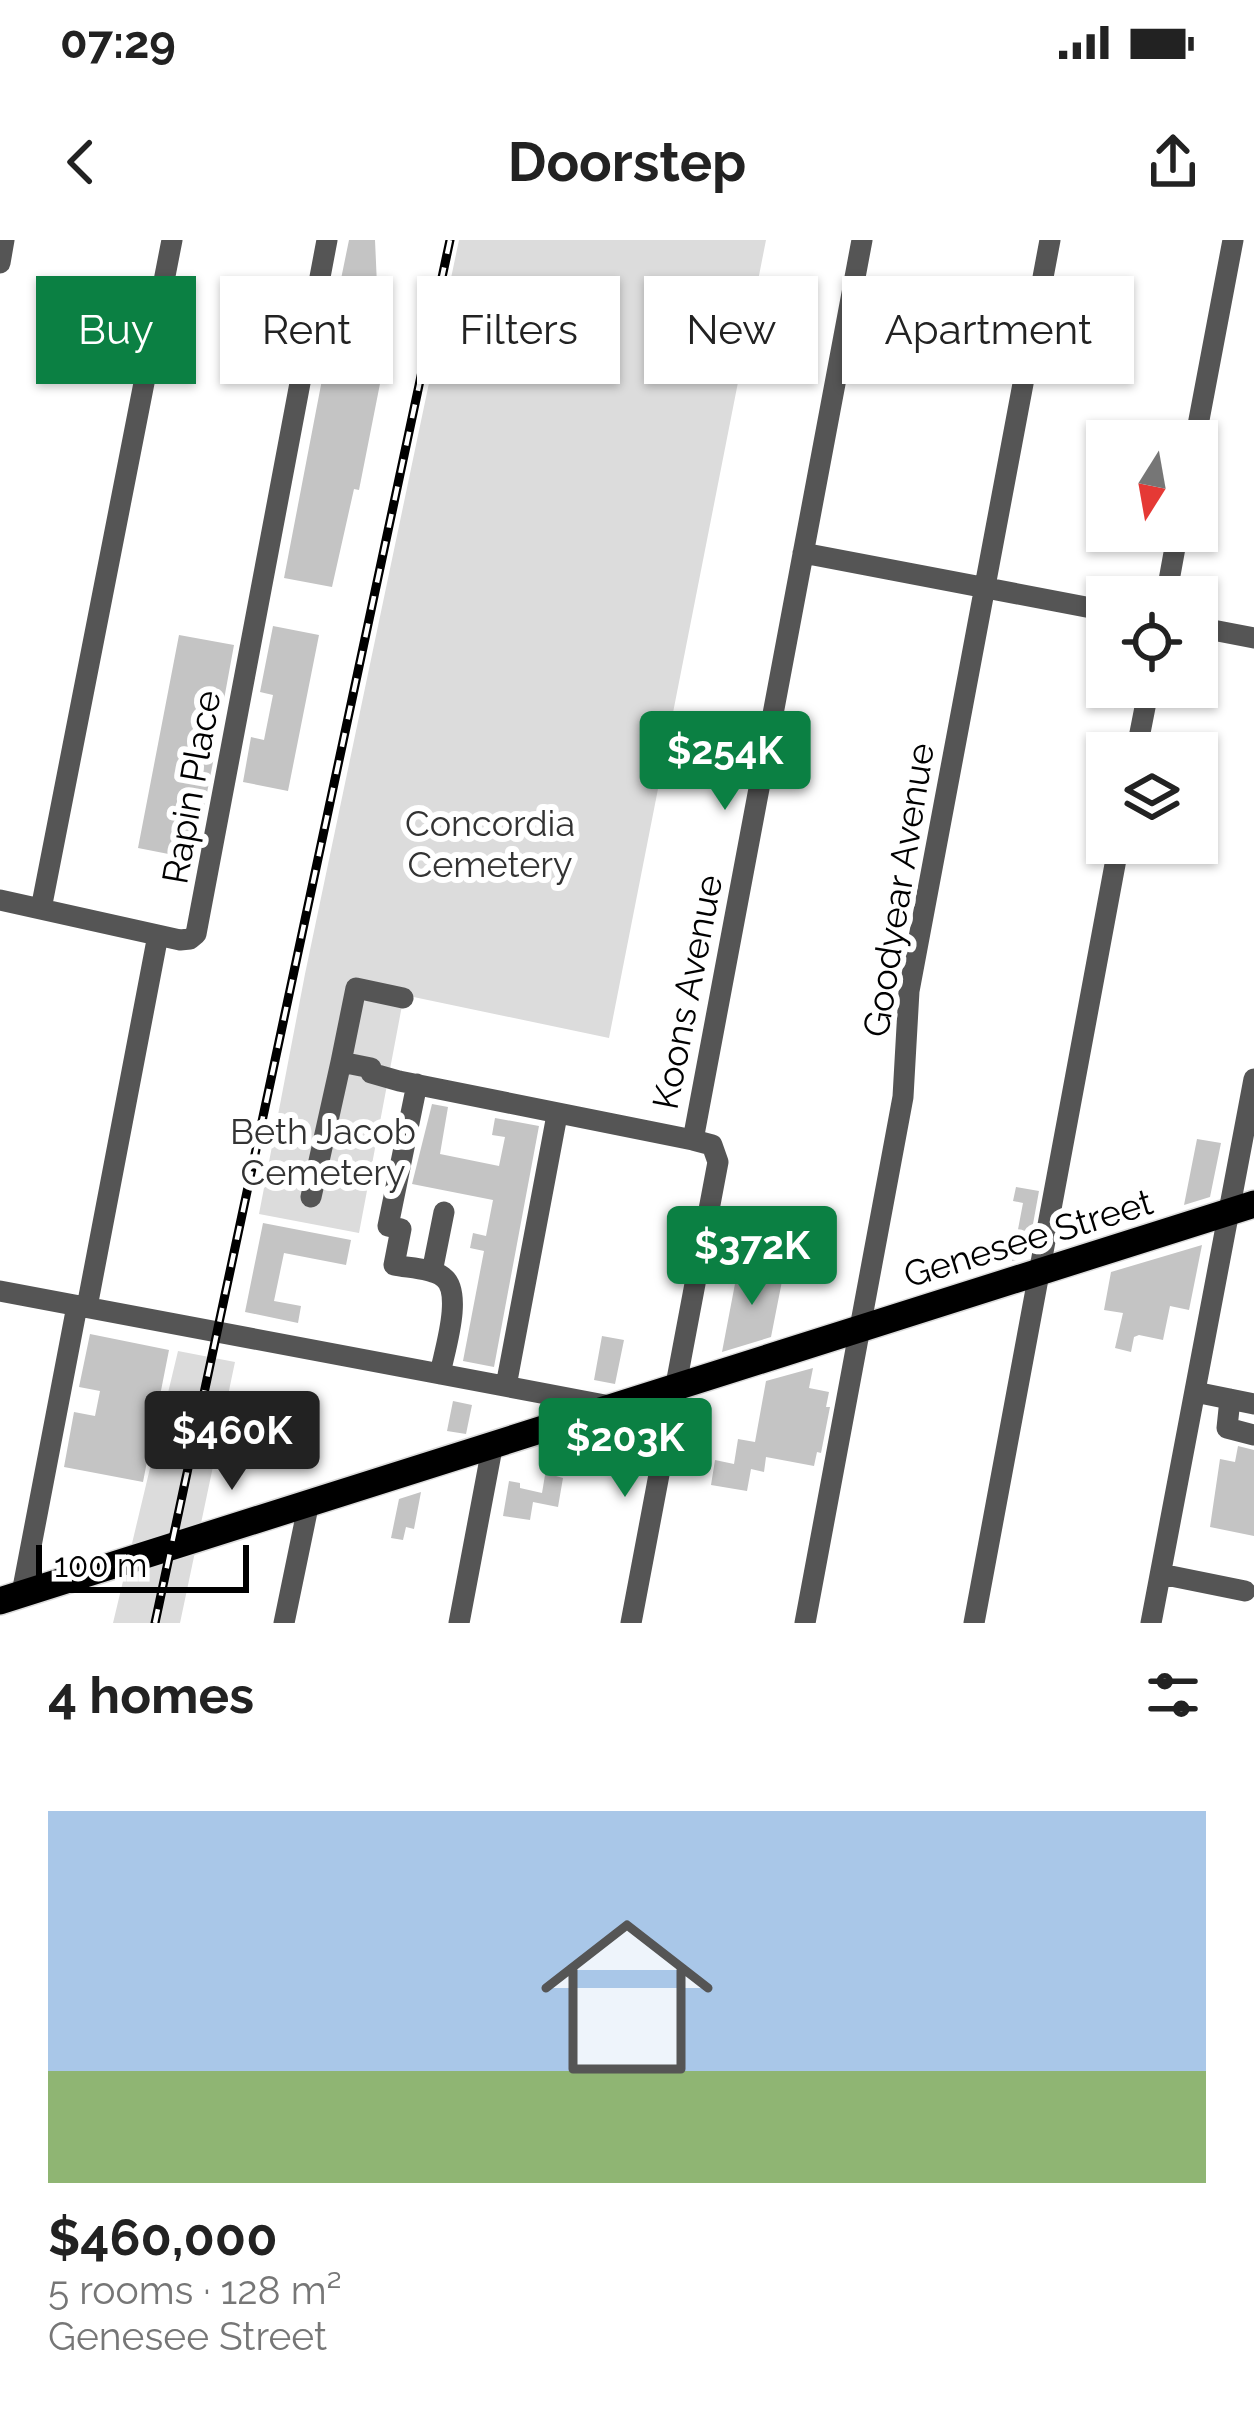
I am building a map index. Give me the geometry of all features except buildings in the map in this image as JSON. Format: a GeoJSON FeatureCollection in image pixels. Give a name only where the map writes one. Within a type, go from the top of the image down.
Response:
{"type":"FeatureCollection","features":[{"type":"Feature","properties":{"kind":"main road","name":"Genesee Street"},"geometry":{"type":"LineString","coordinates":[[6,1602],[1241,1208]]}},
{"type":"Feature","properties":{"kind":"street"},"geometry":{"type":"LineString","coordinates":[[0,263],[4,240]]}},
{"type":"Feature","properties":{"kind":"street"},"geometry":{"type":"LineString","coordinates":[[41,909],[172,240]]}},
{"type":"Feature","properties":{"kind":"street","name":"Rapin Place"},"geometry":{"type":"LineString","coordinates":[[6,1602],[82,1306],[158,935],[186,941],[198,928],[327,240]]}},
{"type":"Feature","properties":{"kind":"street","name":"Koons Avenue"},"geometry":{"type":"LineString","coordinates":[[675,1387],[718,1162],[712,1145],[693,1140],[862,240]]}},
{"type":"Feature","properties":{"kind":"street","name":"Goodyear Avenue"},"geometry":{"type":"LineString","coordinates":[[805,1623],[903,1097],[909,991],[1050,240]]}},
{"type":"Feature","properties":{"kind":"street"},"geometry":{"type":"LineString","coordinates":[[1199,420],[1233,240]]}},
{"type":"Feature","properties":{"kind":"street"},"geometry":{"type":"LineString","coordinates":[[802,553],[1086,606]]}},
{"type":"Feature","properties":{"kind":"street"},"geometry":{"type":"LineString","coordinates":[[1218,631],[1254,638]]}},
{"type":"Feature","properties":{"kind":"street"},"geometry":{"type":"LineString","coordinates":[[974,1623],[1115,864]]}},
{"type":"Feature","properties":{"kind":"street"},"geometry":{"type":"LineString","coordinates":[[0,900],[158,935]]}},
{"type":"Feature","properties":{"kind":"street"},"geometry":{"type":"LineString","coordinates":[[311,1197],[356,988],[404,998]]}},
{"type":"Feature","properties":{"kind":"street"},"geometry":{"type":"LineString","coordinates":[[341,1062],[557,1115],[693,1140]]}},
{"type":"Feature","properties":{"kind":"street"},"geometry":{"type":"LineString","coordinates":[[1151,1623],[1195,1392],[1241,1208],[1254,1079]]}},
{"type":"Feature","properties":{"kind":"street"},"geometry":{"type":"LineString","coordinates":[[401,1080],[388,1226],[401,1229],[394,1265],[441,1274],[451,1286],[454,1301],[440,1374]]}},
{"type":"Feature","properties":{"kind":"street"},"geometry":{"type":"LineString","coordinates":[[506,1386],[557,1115]]}},
{"type":"Feature","properties":{"kind":"street"},"geometry":{"type":"LineString","coordinates":[[433,1272],[444,1212]]}},
{"type":"Feature","properties":{"kind":"street"},"geometry":{"type":"LineString","coordinates":[[0,1291],[610,1406]]}},
{"type":"Feature","properties":{"kind":"street"},"geometry":{"type":"LineString","coordinates":[[631,1623],[675,1387]]}},
{"type":"Feature","properties":{"kind":"street"},"geometry":{"type":"LineString","coordinates":[[1195,1392],[1254,1404]]}},
{"type":"Feature","properties":{"kind":"street"},"geometry":{"type":"LineString","coordinates":[[1230,1399],[1226,1425],[1254,1435]]}},
{"type":"Feature","properties":{"kind":"street"},"geometry":{"type":"LineString","coordinates":[[459,1623],[493,1443]]}},
{"type":"Feature","properties":{"kind":"street"},"geometry":{"type":"LineString","coordinates":[[284,1623],[309,1502]]}},
{"type":"Feature","properties":{"kind":"street"},"geometry":{"type":"LineString","coordinates":[[1161,1574],[1245,1591]]}},
{"type":"Feature","properties":{"kind":"green space","name":"Concordia Cemetery"},"geometry":{"type":"Polygon","coordinates":[[[459,240],[766,240],[759,276],[644,276],[644,384],[738,384],[609,1038],[404,995],[359,1233],[259,1214],[429,384],[620,384],[620,276],[451,276],[459,240]]]}},
{"type":"Feature","properties":{"kind":"green space"},"geometry":{"type":"Polygon","coordinates":[[[178,1351],[235,1362],[180,1623],[113,1623],[178,1351]]]}},
{"type":"Feature","properties":{"kind":"railway"},"geometry":{"type":"LineString","coordinates":[[155,1623],[450,240]]}},
{"type":"Feature","properties":{"kind":"park label","name":"Beth Jacob Cemetery"},"geometry":{"type":"Point","coordinates":[323,1152]}}]}
